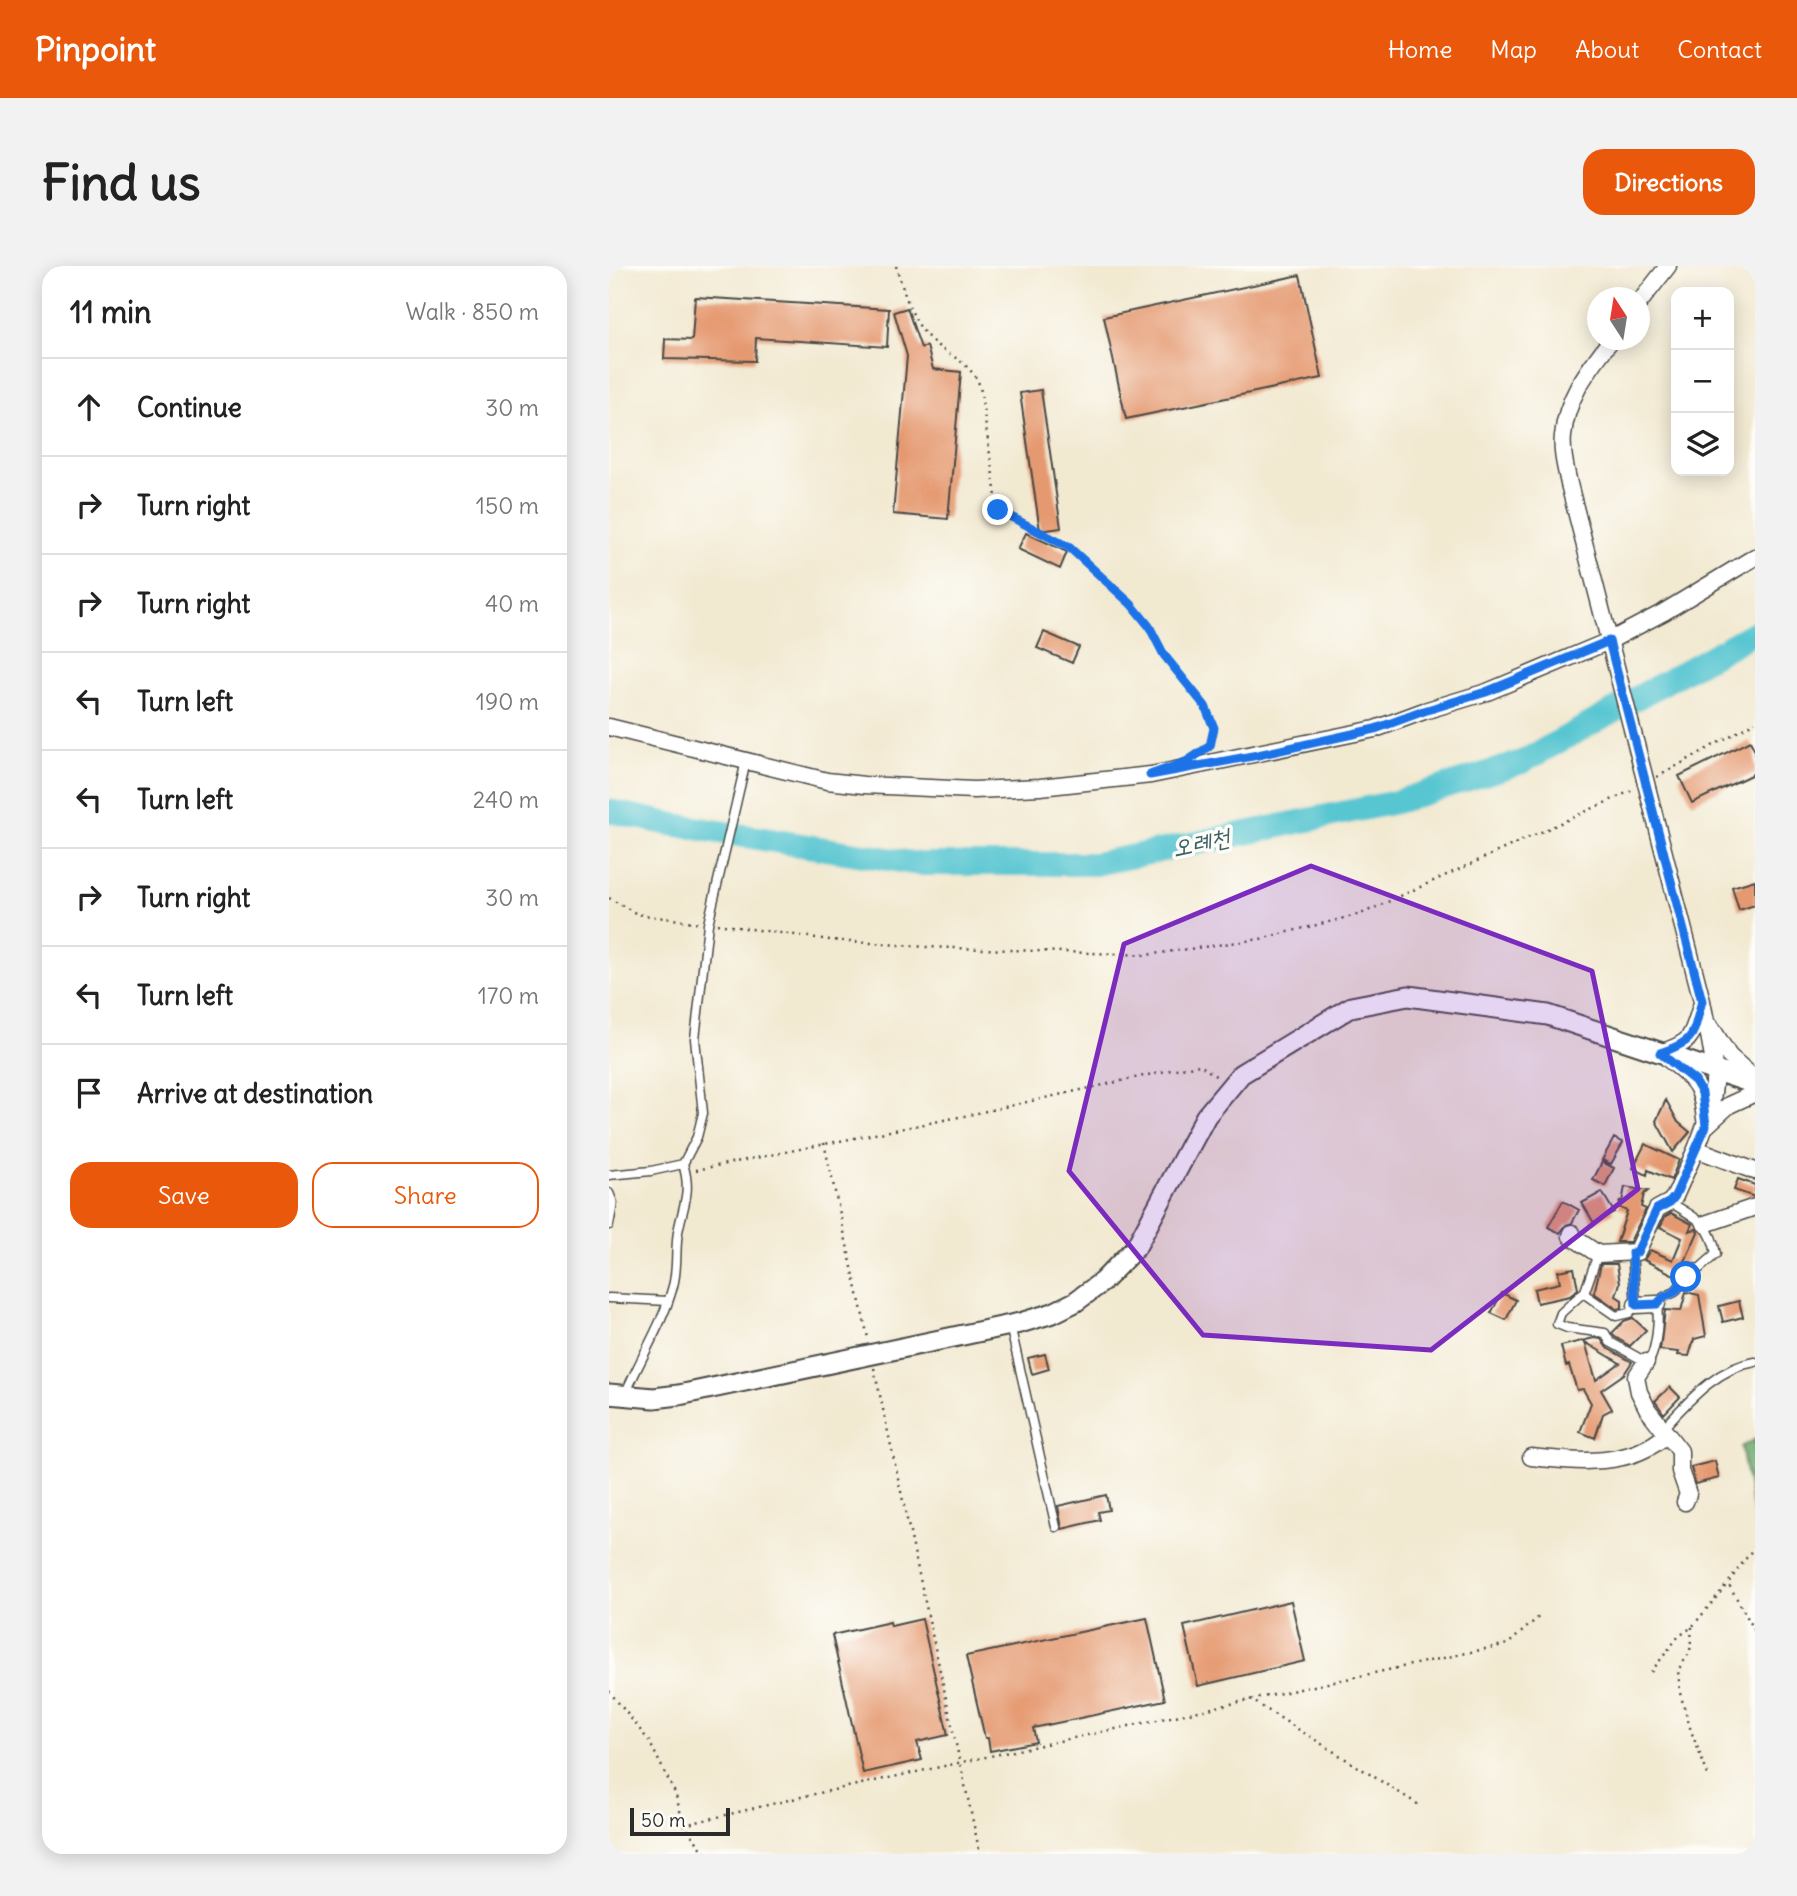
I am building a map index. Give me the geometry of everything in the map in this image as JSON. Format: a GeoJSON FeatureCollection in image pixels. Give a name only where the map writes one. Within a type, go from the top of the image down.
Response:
{"type":"FeatureCollection","features":[{"type":"Feature","properties":{"kind":"street"},"geometry":{"type":"LineString","coordinates":[[1650,290],[1668,266]]}},
{"type":"Feature","properties":{"kind":"street"},"geometry":{"type":"LineString","coordinates":[[1572,1233],[1571,1236],[1598,1254],[1637,1252],[1657,1209],[1670,1202],[1683,1181],[1706,1126],[1713,1094],[1714,1071],[1702,1001],[1569,484],[1562,437],[1567,412],[1585,374],[1603,350]]}},
{"type":"Feature","properties":{"kind":"street"},"geometry":{"type":"LineString","coordinates":[[609,727],[827,781],[864,785],[974,790],[1040,788],[1150,775],[1375,729],[1486,692],[1609,641],[1664,612],[1755,557]]}},
{"type":"Feature","properties":{"kind":"street"},"geometry":{"type":"LineString","coordinates":[[617,1395],[654,1398],[679,1395],[1010,1325],[1053,1313],[1075,1302],[1103,1282],[1124,1262],[1147,1230],[1206,1116],[1241,1074],[1351,1007],[1408,996],[1548,1014],[1755,1084]]}},
{"type":"Feature","properties":{"kind":"street"},"geometry":{"type":"LineString","coordinates":[[1660,1053],[1678,1048],[1689,1040],[1702,1001]]}},
{"type":"Feature","properties":{"kind":"street"},"geometry":{"type":"LineString","coordinates":[[1702,1001],[1729,1056],[1755,1079]]}},
{"type":"Feature","properties":{"kind":"street"},"geometry":{"type":"LineString","coordinates":[[1660,1053],[1695,1081],[1702,1093],[1706,1126]]}},
{"type":"Feature","properties":{"kind":"street"},"geometry":{"type":"LineString","coordinates":[[1706,1126],[1716,1114],[1729,1105],[1755,1093]]}},
{"type":"Feature","properties":{"kind":"street"},"geometry":{"type":"LineString","coordinates":[[1696,1149],[1755,1171]]}},
{"type":"Feature","properties":{"kind":"street"},"geometry":{"type":"LineString","coordinates":[[1705,1224],[1755,1207]]}},
{"type":"Feature","properties":{"kind":"street"},"geometry":{"type":"LineString","coordinates":[[1636,1305],[1657,1304]]}},
{"type":"Feature","properties":{"kind":"street"},"geometry":{"type":"LineString","coordinates":[[1646,1362],[1636,1377],[1639,1392],[1648,1410],[1680,1451],[1680,1471],[1688,1494],[1685,1502]]}},
{"type":"Feature","properties":{"kind":"street"},"geometry":{"type":"LineString","coordinates":[[1531,1457],[1570,1461],[1636,1455],[1658,1442],[1664,1432]]}},
{"type":"Feature","properties":{"kind":"lane"},"geometry":{"type":"LineString","coordinates":[[617,1395],[636,1366],[668,1301],[676,1274],[679,1226],[687,1202],[689,1184],[685,1168],[703,1113],[695,1039],[708,924],[746,761]]}},
{"type":"Feature","properties":{"kind":"lane"},"geometry":{"type":"LineString","coordinates":[[609,1175],[685,1168]]}},
{"type":"Feature","properties":{"kind":"lane"},"geometry":{"type":"LineString","coordinates":[[609,1193],[613,1203],[609,1224]]}},
{"type":"Feature","properties":{"kind":"lane"},"geometry":{"type":"LineString","coordinates":[[1598,1254],[1583,1293],[1561,1313],[1557,1324],[1605,1333],[1611,1342],[1649,1362],[1653,1353],[1657,1304],[1675,1292],[1693,1268],[1699,1269],[1716,1254],[1713,1239],[1705,1224],[1670,1202]]}},
{"type":"Feature","properties":{"kind":"lane"},"geometry":{"type":"LineString","coordinates":[[1583,1293],[1616,1316],[1629,1312],[1636,1305],[1632,1253]]}},
{"type":"Feature","properties":{"kind":"lane"},"geometry":{"type":"LineString","coordinates":[[609,1298],[668,1301]]}},
{"type":"Feature","properties":{"kind":"lane"},"geometry":{"type":"LineString","coordinates":[[1010,1325],[1056,1527]]}},
{"type":"Feature","properties":{"kind":"lane"},"geometry":{"type":"LineString","coordinates":[[1664,1432],[1685,1405],[1727,1370],[1739,1364],[1755,1362]]}},
{"type":"Feature","properties":{"kind":"path"},"geometry":{"type":"LineString","coordinates":[[896,266],[902,289],[920,326],[943,350],[973,370],[980,386],[998,510],[1070,548],[1140,614],[1164,655],[1210,716],[1214,728],[1213,736],[1210,746],[1201,754]]}},
{"type":"Feature","properties":{"kind":"path"},"geometry":{"type":"LineString","coordinates":[[609,898],[637,914],[830,940],[926,947],[1146,955],[1260,939],[1361,914],[1646,784],[1755,722]]}},
{"type":"Feature","properties":{"kind":"path"},"geometry":{"type":"LineString","coordinates":[[685,1168],[964,1116],[1200,1065],[1231,1086]]}},
{"type":"Feature","properties":{"kind":"path"},"geometry":{"type":"LineString","coordinates":[[824,1143],[980,1854]]}},
{"type":"Feature","properties":{"kind":"path"},"geometry":{"type":"LineString","coordinates":[[1651,1672],[1678,1637],[1692,1627],[1755,1546]]}},
{"type":"Feature","properties":{"kind":"path"},"geometry":{"type":"LineString","coordinates":[[1728,1583],[1755,1631]]}},
{"type":"Feature","properties":{"kind":"path"},"geometry":{"type":"LineString","coordinates":[[684,1825],[801,1797],[1508,1644],[1542,1614]]}},
{"type":"Feature","properties":{"kind":"path"},"geometry":{"type":"LineString","coordinates":[[1692,1627],[1690,1652],[1678,1670],[1680,1693],[1708,1775]]}},
{"type":"Feature","properties":{"kind":"path"},"geometry":{"type":"LineString","coordinates":[[609,1691],[649,1741],[675,1793],[684,1825],[706,1854]]}},
{"type":"Feature","properties":{"kind":"path"},"geometry":{"type":"LineString","coordinates":[[1250,1699],[1419,1805]]}},
{"type":"Feature","properties":{"kind":"highlighted area"},"geometry":{"type":"Polygon","coordinates":[[[1311,866],[1592,971],[1638,1189],[1431,1350],[1203,1335],[1069,1171],[1124,944],[1311,866]]]}},
{"type":"Feature","properties":{"kind":"green space"},"geometry":{"type":"Polygon","coordinates":[[[1755,1439],[1755,1520],[1741,1447],[1755,1439]]]}},
{"type":"Feature","properties":{"kind":"building"},"geometry":{"type":"Polygon","coordinates":[[[1300,275],[1322,378],[1126,419],[1104,317],[1300,275]]]}},
{"type":"Feature","properties":{"kind":"building"},"geometry":{"type":"Polygon","coordinates":[[[695,297],[889,309],[887,347],[756,338],[755,361],[664,359],[665,339],[692,340],[695,297]]]}},
{"type":"Feature","properties":{"kind":"building"},"geometry":{"type":"Polygon","coordinates":[[[907,308],[921,348],[927,346],[933,369],[961,372],[948,519],[893,514],[907,356],[894,312],[907,308]]]}},
{"type":"Feature","properties":{"kind":"building"},"geometry":{"type":"Polygon","coordinates":[[[1041,390],[1061,528],[1040,531],[1020,393],[1041,390]]]}},
{"type":"Feature","properties":{"kind":"building"},"geometry":{"type":"Polygon","coordinates":[[[1026,533],[1067,552],[1060,569],[1018,549],[1026,533]]]}},
{"type":"Feature","properties":{"kind":"building"},"geometry":{"type":"Polygon","coordinates":[[[1044,632],[1079,647],[1072,663],[1037,648],[1044,632]]]}},
{"type":"Feature","properties":{"kind":"building"},"geometry":{"type":"Polygon","coordinates":[[[1750,741],[1755,751],[1755,773],[1692,803],[1679,776],[1750,741]]]}},
{"type":"Feature","properties":{"kind":"building"},"geometry":{"type":"Polygon","coordinates":[[[1755,880],[1755,905],[1739,910],[1732,887],[1755,880]]]}},
{"type":"Feature","properties":{"kind":"building"},"geometry":{"type":"Polygon","coordinates":[[[1666,1100],[1678,1122],[1690,1132],[1673,1152],[1656,1121],[1666,1100]]]}},
{"type":"Feature","properties":{"kind":"building"},"geometry":{"type":"Polygon","coordinates":[[[1614,1138],[1623,1143],[1611,1164],[1602,1160],[1614,1138]]]}},
{"type":"Feature","properties":{"kind":"building"},"geometry":{"type":"Polygon","coordinates":[[[1645,1144],[1679,1160],[1671,1180],[1648,1170],[1647,1175],[1633,1168],[1645,1144]]]}},
{"type":"Feature","properties":{"kind":"building"},"geometry":{"type":"Polygon","coordinates":[[[1602,1162],[1614,1168],[1605,1186],[1593,1180],[1602,1162]]]}},
{"type":"Feature","properties":{"kind":"building"},"geometry":{"type":"Polygon","coordinates":[[[1738,1179],[1755,1185],[1755,1197],[1734,1190],[1738,1179]]]}},
{"type":"Feature","properties":{"kind":"building"},"geometry":{"type":"Polygon","coordinates":[[[1625,1187],[1648,1191],[1644,1194],[1641,1207],[1646,1209],[1630,1242],[1617,1242],[1627,1211],[1618,1207],[1620,1201],[1622,1202],[1625,1187]]]}},
{"type":"Feature","properties":{"kind":"building"},"geometry":{"type":"Polygon","coordinates":[[[1602,1192],[1614,1212],[1594,1223],[1582,1203],[1602,1192]]]}},
{"type":"Feature","properties":{"kind":"building"},"geometry":{"type":"Polygon","coordinates":[[[1563,1201],[1579,1210],[1572,1223],[1566,1225],[1560,1233],[1548,1227],[1563,1201]]]}},
{"type":"Feature","properties":{"kind":"building"},"geometry":{"type":"Polygon","coordinates":[[[1671,1213],[1692,1224],[1689,1231],[1696,1229],[1698,1232],[1678,1277],[1644,1260],[1650,1250],[1673,1260],[1682,1238],[1660,1227],[1665,1217],[1671,1213]]]}},
{"type":"Feature","properties":{"kind":"building"},"geometry":{"type":"Polygon","coordinates":[[[1601,1264],[1617,1264],[1620,1283],[1616,1296],[1622,1300],[1622,1308],[1617,1309],[1594,1293],[1601,1264]]]}},
{"type":"Feature","properties":{"kind":"building"},"geometry":{"type":"Polygon","coordinates":[[[1574,1268],[1578,1289],[1570,1296],[1537,1303],[1534,1289],[1560,1283],[1558,1271],[1574,1268]]]}},
{"type":"Feature","properties":{"kind":"building"},"geometry":{"type":"Polygon","coordinates":[[[1686,1292],[1699,1295],[1706,1336],[1694,1339],[1689,1356],[1660,1350],[1665,1310],[1681,1311],[1686,1292]]]}},
{"type":"Feature","properties":{"kind":"building"},"geometry":{"type":"Polygon","coordinates":[[[1502,1293],[1516,1300],[1506,1320],[1491,1313],[1502,1293]]]}},
{"type":"Feature","properties":{"kind":"building"},"geometry":{"type":"Polygon","coordinates":[[[1739,1301],[1743,1317],[1723,1322],[1719,1306],[1739,1301]]]}},
{"type":"Feature","properties":{"kind":"building"},"geometry":{"type":"Polygon","coordinates":[[[1633,1318],[1646,1330],[1630,1346],[1612,1333],[1624,1321],[1633,1318]]]}},
{"type":"Feature","properties":{"kind":"building"},"geometry":{"type":"Polygon","coordinates":[[[1594,1338],[1601,1339],[1607,1348],[1632,1362],[1624,1374],[1601,1390],[1612,1409],[1603,1414],[1595,1438],[1580,1432],[1591,1403],[1583,1389],[1577,1390],[1569,1365],[1566,1366],[1561,1346],[1594,1338]],[[1585,1342],[1596,1380],[1620,1363],[1585,1342]]]}},
{"type":"Feature","properties":{"kind":"building"},"geometry":{"type":"Polygon","coordinates":[[[1045,1354],[1049,1369],[1032,1374],[1028,1358],[1045,1354]]]}},
{"type":"Feature","properties":{"kind":"building"},"geometry":{"type":"Polygon","coordinates":[[[1670,1387],[1680,1397],[1664,1414],[1655,1401],[1670,1387]]]}},
{"type":"Feature","properties":{"kind":"building"},"geometry":{"type":"Polygon","coordinates":[[[1715,1461],[1719,1478],[1695,1484],[1691,1467],[1715,1461]]]}},
{"type":"Feature","properties":{"kind":"building"},"geometry":{"type":"Polygon","coordinates":[[[1106,1495],[1109,1510],[1098,1512],[1100,1520],[1062,1529],[1058,1506],[1106,1495]]]}},
{"type":"Feature","properties":{"kind":"building"},"geometry":{"type":"Polygon","coordinates":[[[1291,1601],[1305,1661],[1198,1686],[1184,1626],[1291,1601]]]}},
{"type":"Feature","properties":{"kind":"building"},"geometry":{"type":"Polygon","coordinates":[[[1147,1618],[1165,1700],[1033,1728],[1036,1742],[990,1751],[966,1656],[1147,1618]]]}},
{"type":"Feature","properties":{"kind":"building"},"geometry":{"type":"Polygon","coordinates":[[[922,1619],[948,1735],[917,1742],[922,1760],[863,1773],[832,1635],[890,1622],[891,1626],[922,1619]]]}},
{"type":"Feature","properties":{"kind":"waterway","name":"오례천"},"geometry":{"type":"LineString","coordinates":[[609,811],[670,824],[919,864],[1095,864],[1396,802],[1522,762],[1755,632]]}},
{"type":"Feature","properties":{"kind":"route"},"geometry":{"type":"LineString","coordinates":[[998,510],[1070,548],[1116,589],[1140,614],[1164,655],[1205,706],[1214,728],[1210,746],[1186,762],[1150,775],[1375,729],[1486,692],[1609,641],[1702,1001],[1689,1040],[1678,1048],[1660,1053],[1695,1081],[1702,1093],[1706,1126],[1675,1196],[1657,1209],[1637,1252],[1632,1253],[1636,1305],[1657,1304],[1675,1292],[1686,1277]]}}]}
